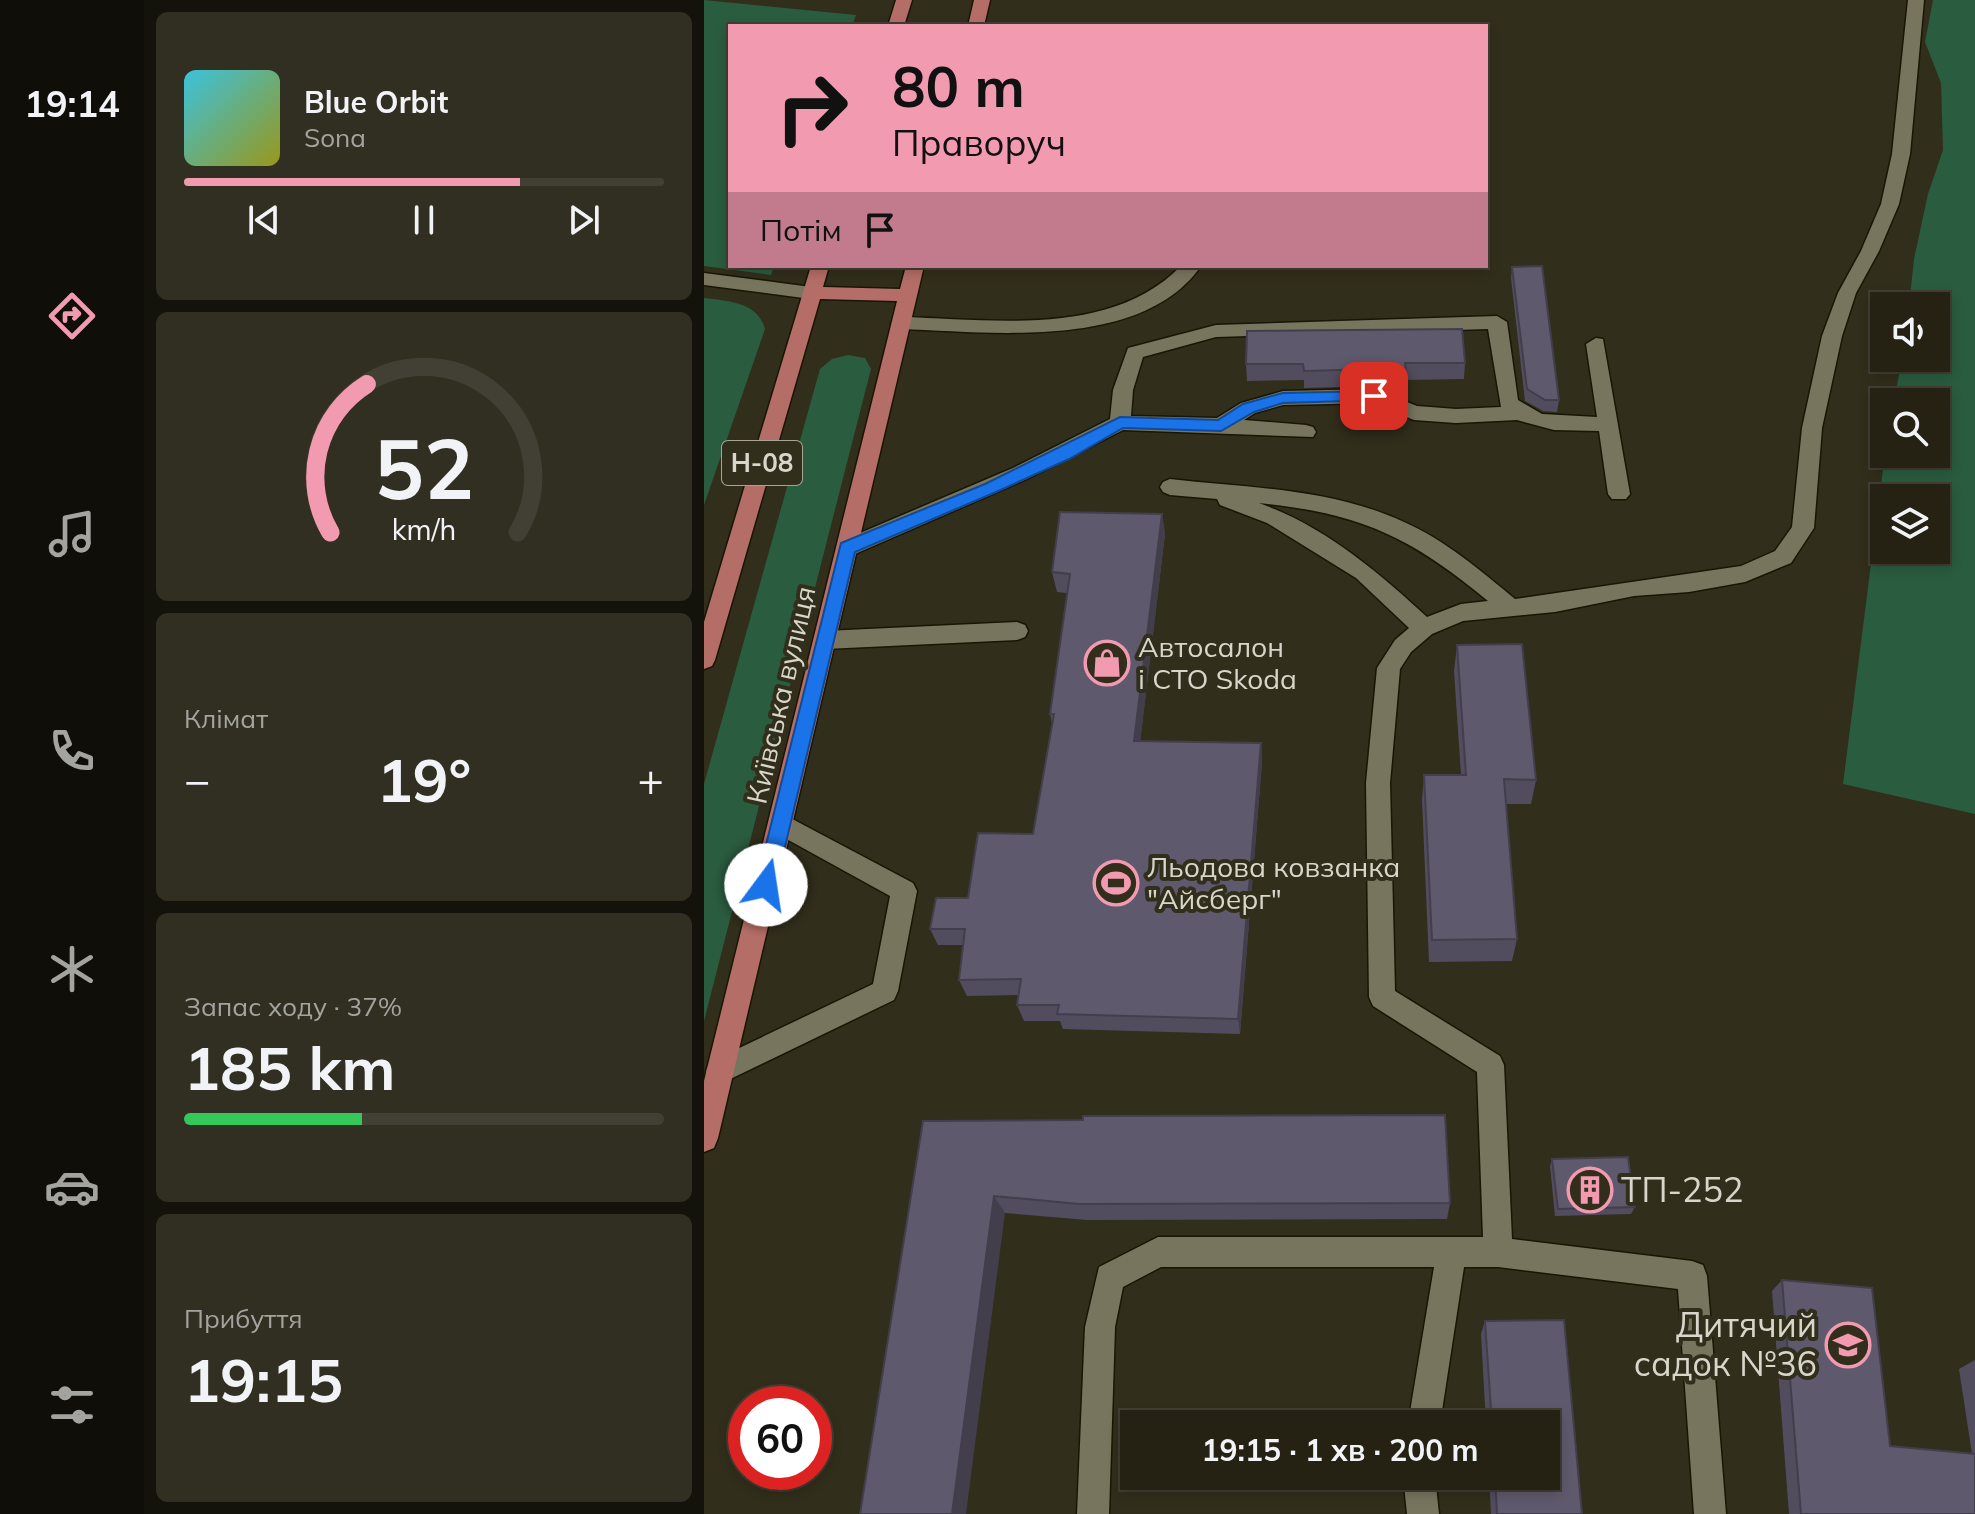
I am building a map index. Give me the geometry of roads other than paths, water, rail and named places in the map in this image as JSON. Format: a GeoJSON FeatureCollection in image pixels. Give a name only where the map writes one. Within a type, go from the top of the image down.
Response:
{"type":"FeatureCollection","features":[{"type":"Feature","properties":{"kind":"main road"},"geometry":{"type":"LineString","coordinates":[[897,24],[904,0]]}},
{"type":"Feature","properties":{"kind":"main road"},"geometry":{"type":"LineString","coordinates":[[976,24],[982,0]]}},
{"type":"Feature","properties":{"kind":"main road","name":"Н-08"},"geometry":{"type":"LineString","coordinates":[[704,660],[819,268]]}},
{"type":"Feature","properties":{"kind":"main road","name":"Київська вулиця"},"geometry":{"type":"LineString","coordinates":[[704,1138],[915,268]]}},
{"type":"Feature","properties":{"kind":"main road"},"geometry":{"type":"LineString","coordinates":[[811,293],[908,295]]}},
{"type":"Feature","properties":{"kind":"street"},"geometry":{"type":"LineString","coordinates":[[1498,1252],[1490,1065],[1382,997],[1378,783],[1389,668],[1403,646],[1424,628],[1461,613],[1745,574],[1783,557],[1803,528],[1812,428],[1832,336],[1847,293],[1870,251],[1890,204],[1901,154],[1916,0]]}},
{"type":"Feature","properties":{"kind":"street"},"geometry":{"type":"LineString","coordinates":[[901,323],[1043,325],[1117,314],[1165,292],[1190,268]]}},
{"type":"Feature","properties":{"kind":"street"},"geometry":{"type":"LineString","coordinates":[[704,279],[811,293]]}},
{"type":"Feature","properties":{"kind":"street"},"geometry":{"type":"LineString","coordinates":[[1120,423],[1123,390],[1135,353],[1216,331],[1360,324],[1497,322],[1508,402],[1516,413]]}},
{"type":"Feature","properties":{"kind":"street"},"geometry":{"type":"LineString","coordinates":[[1596,344],[1619,494]]}},
{"type":"Feature","properties":{"kind":"street"},"geometry":{"type":"LineString","coordinates":[[1221,425],[1248,408],[1283,398],[1374,396],[1414,413],[1456,416],[1516,413],[1544,423],[1608,424]]}},
{"type":"Feature","properties":{"kind":"street"},"geometry":{"type":"LineString","coordinates":[[847,548],[991,488],[1063,455],[1120,423],[1221,425],[1306,432]]}},
{"type":"Feature","properties":{"kind":"street"},"geometry":{"type":"LineString","coordinates":[[1170,487],[1299,499],[1380,520],[1446,554],[1511,608]]}},
{"type":"Feature","properties":{"kind":"street"},"geometry":{"type":"LineString","coordinates":[[1205,491],[1275,517],[1364,572],[1424,628]]}},
{"type":"Feature","properties":{"kind":"street"},"geometry":{"type":"LineString","coordinates":[[825,640],[1017,631]]}},
{"type":"Feature","properties":{"kind":"street"},"geometry":{"type":"LineString","coordinates":[[720,1071],[885,991],[904,891],[781,824]]}},
{"type":"Feature","properties":{"kind":"street"},"geometry":{"type":"LineString","coordinates":[[1426,1410],[1452,1251]]}},
{"type":"Feature","properties":{"kind":"street"},"geometry":{"type":"LineString","coordinates":[[1093,1514],[1100,1327],[1110,1278],[1158,1252],[1452,1251],[1498,1252],[1692,1276],[1710,1514]]}},
{"type":"Feature","properties":{"kind":"street"},"geometry":{"type":"LineString","coordinates":[[1420,1490],[1423,1514]]}},
{"type":"Feature","properties":{"kind":"place","name":"Автосалон і СТО Skoda"},"geometry":{"type":"Point","coordinates":[1107,663]}},
{"type":"Feature","properties":{"kind":"place","name":"Льодова ковзанка \"Айсберг\""},"geometry":{"type":"Point","coordinates":[1116,883]}},
{"type":"Feature","properties":{"kind":"place","name":"ТП-252"},"geometry":{"type":"Point","coordinates":[1590,1190]}},
{"type":"Feature","properties":{"kind":"place","name":"Дитячий садок №36"},"geometry":{"type":"Point","coordinates":[1848,1345]}}]}
